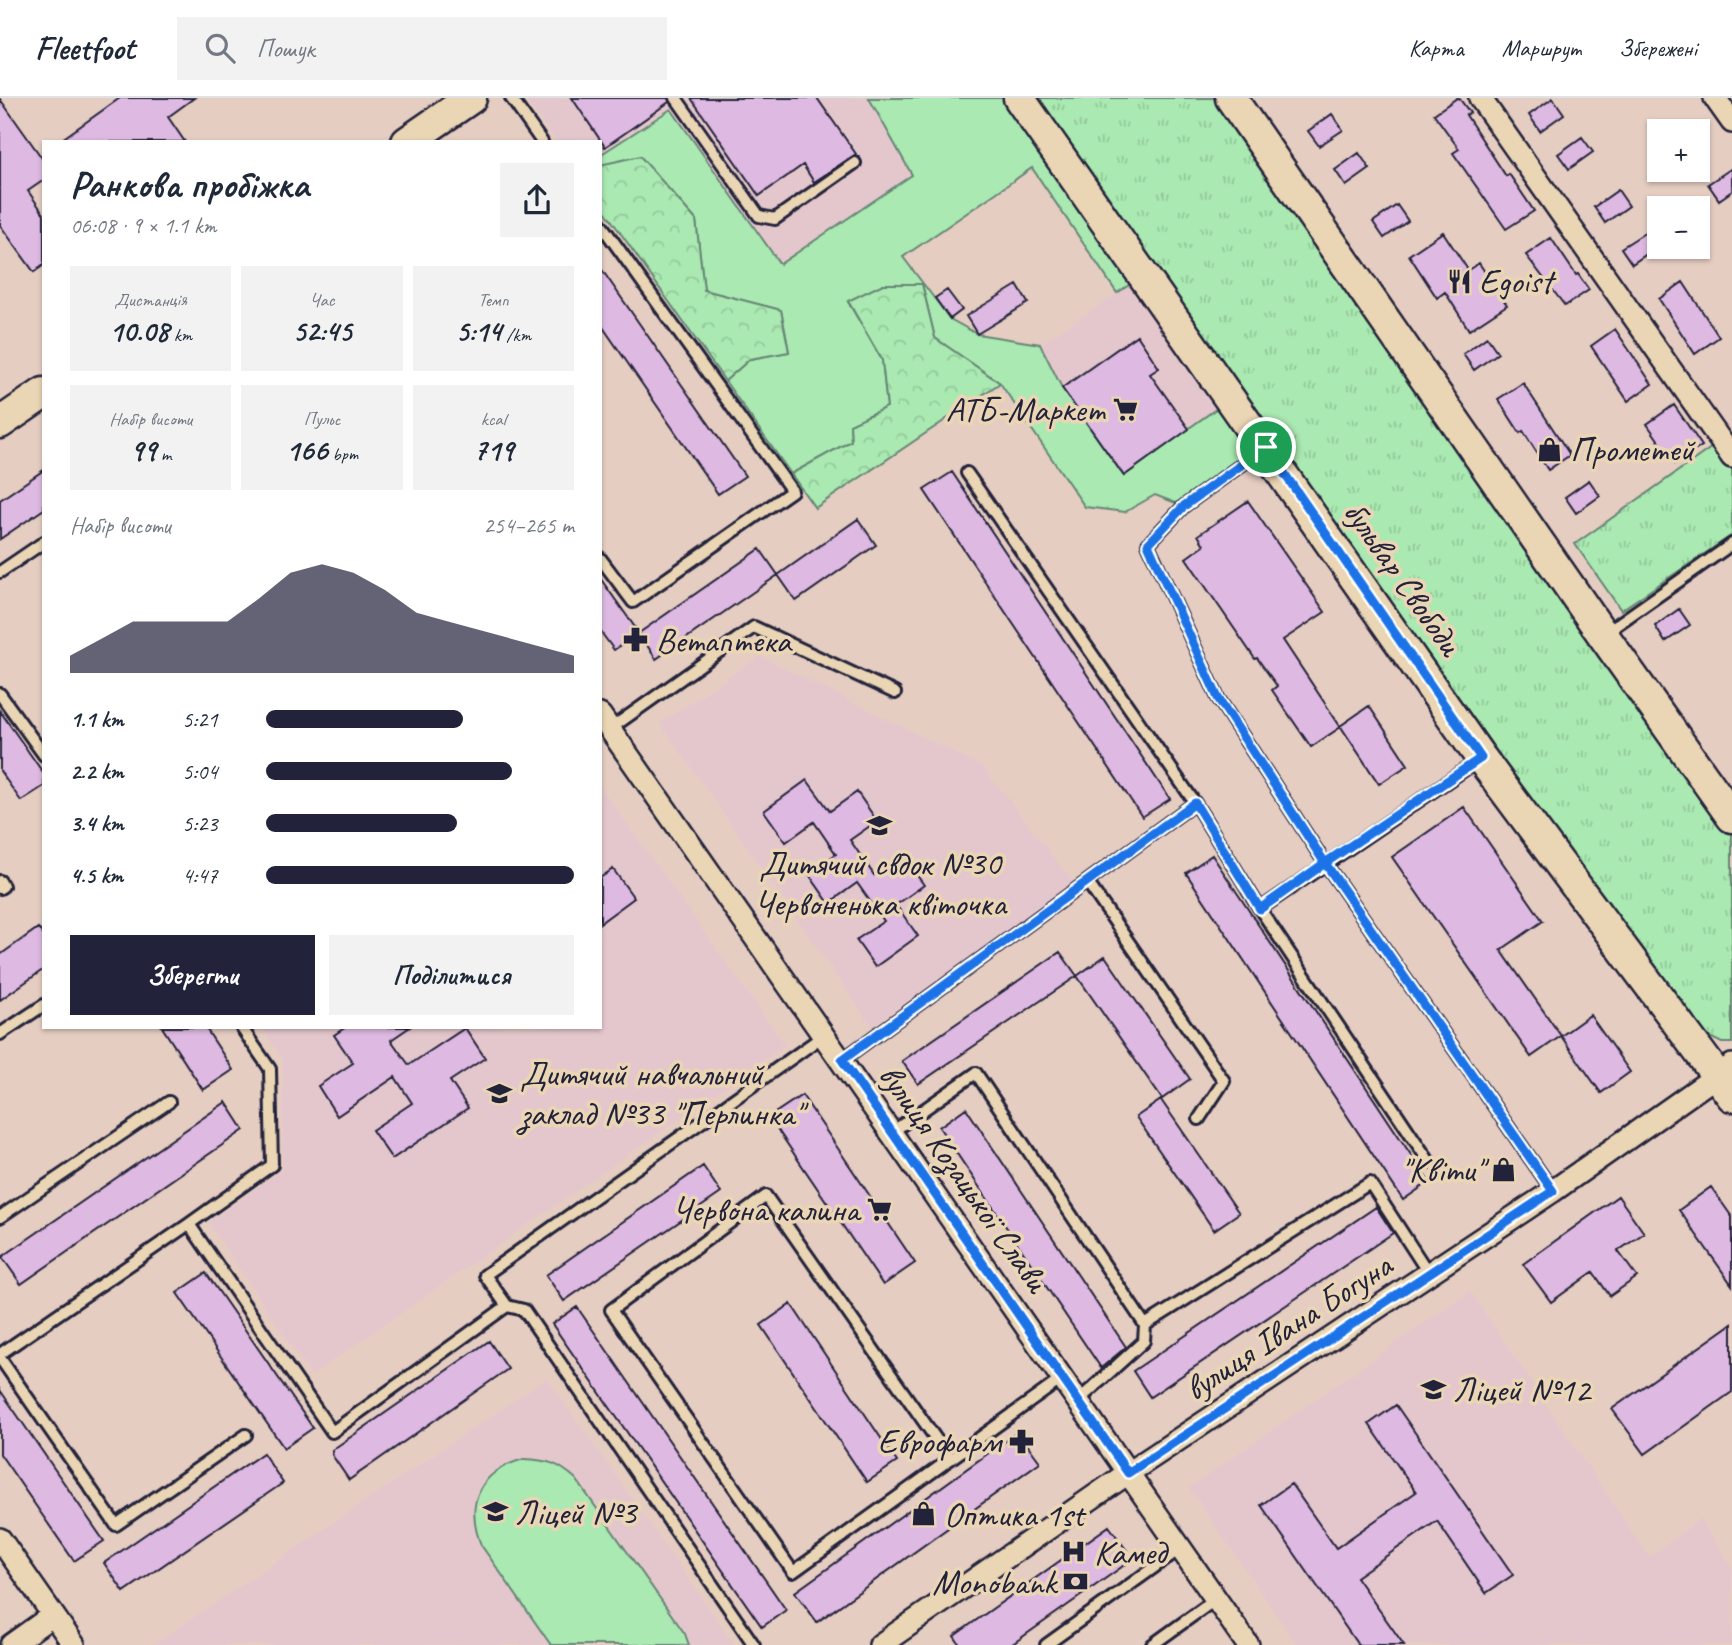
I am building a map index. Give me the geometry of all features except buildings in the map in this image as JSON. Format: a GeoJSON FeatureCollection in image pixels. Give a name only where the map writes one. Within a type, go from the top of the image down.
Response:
{"type":"FeatureCollection","features":[{"type":"Feature","properties":{"kind":"street","name":"бульвар Свободи"},"geometry":{"type":"LineString","coordinates":[[1019,98],[1266,447],[1481,758],[1727,1079]]}},
{"type":"Feature","properties":{"kind":"street"},"geometry":{"type":"LineString","coordinates":[[1231,98],[1732,817]]}},
{"type":"Feature","properties":{"kind":"street"},"geometry":{"type":"LineString","coordinates":[[1480,98],[1731,452]]}},
{"type":"Feature","properties":{"kind":"street"},"geometry":{"type":"LineString","coordinates":[[1715,98],[1732,122]]}},
{"type":"Feature","properties":{"kind":"street"},"geometry":{"type":"LineString","coordinates":[[410,140],[463,100]]}},
{"type":"Feature","properties":{"kind":"street"},"geometry":{"type":"LineString","coordinates":[[0,423],[42,394]]}},
{"type":"Feature","properties":{"kind":"street","name":"вулиця Козацької Слави"},"geometry":{"type":"LineString","coordinates":[[605,722],[1248,1645]]}},
{"type":"Feature","properties":{"kind":"street","name":"вулиця Івана Богуна"},"geometry":{"type":"LineString","coordinates":[[880,1645],[1128,1473],[1727,1079]]}},
{"type":"Feature","properties":{"kind":"street"},"geometry":{"type":"LineString","coordinates":[[0,1539],[74,1645]]}},
{"type":"Feature","properties":{"kind":"street"},"geometry":{"type":"LineString","coordinates":[[11,1645],[53,1615]]}},
{"type":"Feature","properties":{"kind":"lane"},"geometry":{"type":"LineString","coordinates":[[511,98],[541,140]]}},
{"type":"Feature","properties":{"kind":"lane"},"geometry":{"type":"LineString","coordinates":[[676,98],[759,216],[775,219],[855,163]]}},
{"type":"Feature","properties":{"kind":"lane"},"geometry":{"type":"LineString","coordinates":[[602,226],[792,491],[633,602],[602,561]]}},
{"type":"Feature","properties":{"kind":"lane"},"geometry":{"type":"LineString","coordinates":[[1266,447],[1184,506],[1148,544],[1218,698],[1325,863],[1553,1191]]}},
{"type":"Feature","properties":{"kind":"lane"},"geometry":{"type":"LineString","coordinates":[[967,473],[1195,803],[1260,909],[1430,1163]]}},
{"type":"Feature","properties":{"kind":"lane"},"geometry":{"type":"LineString","coordinates":[[0,572],[42,543]]}},
{"type":"Feature","properties":{"kind":"lane"},"geometry":{"type":"LineString","coordinates":[[1603,635],[1732,544]]}},
{"type":"Feature","properties":{"kind":"lane"},"geometry":{"type":"LineString","coordinates":[[605,722],[754,627],[895,693]]}},
{"type":"Feature","properties":{"kind":"lane"},"geometry":{"type":"LineString","coordinates":[[0,694],[42,752]]}},
{"type":"Feature","properties":{"kind":"lane"},"geometry":{"type":"LineString","coordinates":[[1260,909],[1481,758]]}},
{"type":"Feature","properties":{"kind":"lane"},"geometry":{"type":"LineString","coordinates":[[842,1060],[1195,803]]}},
{"type":"Feature","properties":{"kind":"lane"},"geometry":{"type":"LineString","coordinates":[[0,881],[3,886],[0,888]]}},
{"type":"Feature","properties":{"kind":"lane"},"geometry":{"type":"LineString","coordinates":[[1088,883],[1224,1080],[1199,1119]]}},
{"type":"Feature","properties":{"kind":"lane"},"geometry":{"type":"LineString","coordinates":[[0,1034],[42,1006]]}},
{"type":"Feature","properties":{"kind":"lane"},"geometry":{"type":"LineString","coordinates":[[243,1029],[270,1069],[272,1165],[0,1356],[116,1525],[246,1435]]}},
{"type":"Feature","properties":{"kind":"lane"},"geometry":{"type":"LineString","coordinates":[[754,1645],[524,1310],[507,1307],[485,1276],[824,1036]]}},
{"type":"Feature","properties":{"kind":"lane"},"geometry":{"type":"LineString","coordinates":[[892,1132],[976,1073],[1145,1325],[1144,1340],[1079,1401]]}},
{"type":"Feature","properties":{"kind":"lane"},"geometry":{"type":"LineString","coordinates":[[0,1217],[169,1102]]}},
{"type":"Feature","properties":{"kind":"lane"},"geometry":{"type":"LineString","coordinates":[[1145,1325],[1370,1183],[1429,1273]]}},
{"type":"Feature","properties":{"kind":"lane"},"geometry":{"type":"LineString","coordinates":[[950,1459],[766,1196],[611,1310],[793,1572],[1063,1378]]}},
{"type":"Feature","properties":{"kind":"lane"},"geometry":{"type":"LineString","coordinates":[[189,1224],[332,1432],[507,1307]]}},
{"type":"Feature","properties":{"kind":"lane"},"geometry":{"type":"LineString","coordinates":[[1046,1645],[1181,1548]]}},
{"type":"Feature","properties":{"kind":"lane"},"geometry":{"type":"LineString","coordinates":[[1152,1645],[1216,1599]]}},
{"type":"Feature","properties":{"kind":"shaded area"},"geometry":{"type":"Polygon","coordinates":[[[524,98],[869,98],[913,174],[780,264],[671,110],[602,154],[602,140],[555,140],[524,98]]]}},
{"type":"Feature","properties":{"kind":"shaded area"},"geometry":{"type":"Polygon","coordinates":[[[1143,277],[1230,399],[1124,476],[1062,388],[1040,344],[1143,277]]]}},
{"type":"Feature","properties":{"kind":"shaded area","name":"Дитячий свдок №30 Червоненька квіточка"},"geometry":{"type":"Polygon","coordinates":[[[760,656],[983,767],[1075,884],[872,1027],[660,723],[760,656]]]}},
{"type":"Feature","properties":{"kind":"shaded area","name":"Дитячий навчальний заклад №33 \"Перлинка\""},"geometry":{"type":"Polygon","coordinates":[[[602,789],[785,1045],[311,1376],[208,1222],[282,1169],[283,1060],[262,1029],[602,1029],[602,789]]]}},
{"type":"Feature","properties":{"kind":"shaded area","name":"Ліцей №12"},"geometry":{"type":"Polygon","coordinates":[[[1470,1291],[1649,1557],[1700,1519],[1732,1567],[1732,1645],[1297,1645],[1189,1488],[1470,1291]]]}},
{"type":"Feature","properties":{"kind":"shaded area","name":"Ліцей №3"},"geometry":{"type":"Polygon","coordinates":[[[547,1378],[735,1645],[153,1645],[547,1378]]]}},
{"type":"Feature","properties":{"kind":"green space"},"geometry":{"type":"Polygon","coordinates":[[[869,98],[1017,98],[1142,276],[1117,293],[1032,168],[903,257],[950,319],[977,334],[1040,344],[1062,388],[1123,475],[1230,399],[1266,447],[1184,506],[1155,495],[1125,512],[1085,507],[1000,383],[935,338],[922,284],[848,302],[882,360],[887,407],[850,424],[851,441],[791,474],[725,381],[750,359],[789,352],[781,310],[704,290],[696,220],[640,157],[602,165],[602,154],[671,109],[780,264],[912,175],[869,98]]]}},
{"type":"Feature","properties":{"kind":"green space"},"geometry":{"type":"Polygon","coordinates":[[[1032,98],[1214,98],[1732,831],[1732,1043],[1722,1043],[1695,1030],[1032,98]]]}},
{"type":"Feature","properties":{"kind":"green space"},"geometry":{"type":"Polygon","coordinates":[[[640,156],[696,220],[704,290],[781,310],[789,352],[750,359],[725,381],[602,207],[602,165],[640,156]]]}},
{"type":"Feature","properties":{"kind":"green space"},"geometry":{"type":"Polygon","coordinates":[[[883,284],[922,284],[935,338],[1000,383],[815,508],[791,474],[851,441],[850,424],[887,407],[882,360],[848,301],[883,284]]]}},
{"type":"Feature","properties":{"kind":"green space"},"geometry":{"type":"Polygon","coordinates":[[[1718,443],[1732,463],[1732,535],[1621,610],[1575,544],[1718,443]]]}},
{"type":"Feature","properties":{"kind":"green space"},"geometry":{"type":"Polygon","coordinates":[[[524,1459],[552,1463],[576,1479],[685,1634],[689,1645],[551,1645],[481,1545],[476,1529],[474,1515],[480,1490],[496,1471],[524,1459]]]}},
{"type":"Feature","properties":{"kind":"place","name":"Egoist"},"geometry":{"type":"Point","coordinates":[1459,281]}},
{"type":"Feature","properties":{"kind":"place","name":"АТБ-Маркет"},"geometry":{"type":"Point","coordinates":[1125,409]}},
{"type":"Feature","properties":{"kind":"place","name":"Прометей"},"geometry":{"type":"Point","coordinates":[1550,449]}},
{"type":"Feature","properties":{"kind":"place","name":"Ветаптека"},"geometry":{"type":"Point","coordinates":[636,640]}},
{"type":"Feature","properties":{"kind":"place","name":"Дитячий свдок №30 Червоненька квіточка"},"geometry":{"type":"Point","coordinates":[880,825]}},
{"type":"Feature","properties":{"kind":"place","name":"Дитячий навчальний заклад №33 \"Перлинка\""},"geometry":{"type":"Point","coordinates":[500,1093]}},
{"type":"Feature","properties":{"kind":"place","name":"\"Квіти\""},"geometry":{"type":"Point","coordinates":[1503,1169]}},
{"type":"Feature","properties":{"kind":"place","name":"Червона калина"},"geometry":{"type":"Point","coordinates":[879,1209]}},
{"type":"Feature","properties":{"kind":"place","name":"Ліцей №12"},"geometry":{"type":"Point","coordinates":[1433,1389]}},
{"type":"Feature","properties":{"kind":"place","name":"Еврофарм"},"geometry":{"type":"Point","coordinates":[1021,1441]}},
{"type":"Feature","properties":{"kind":"place","name":"Ліцей №3"},"geometry":{"type":"Point","coordinates":[495,1512]}},
{"type":"Feature","properties":{"kind":"place","name":"Оптика 1st"},"geometry":{"type":"Point","coordinates":[924,1514]}},
{"type":"Feature","properties":{"kind":"place","name":"Камед"},"geometry":{"type":"Point","coordinates":[1074,1552]}},
{"type":"Feature","properties":{"kind":"place","name":"Monobank"},"geometry":{"type":"Point","coordinates":[1076,1582]}},
{"type":"Feature","properties":{"kind":"route"},"geometry":{"type":"LineString","coordinates":[[1266,447],[1184,506],[1148,544],[1218,698],[1325,863],[1260,909],[1195,803],[842,1060],[1128,1473],[1553,1191],[1325,863],[1481,758],[1266,447]]}}]}
